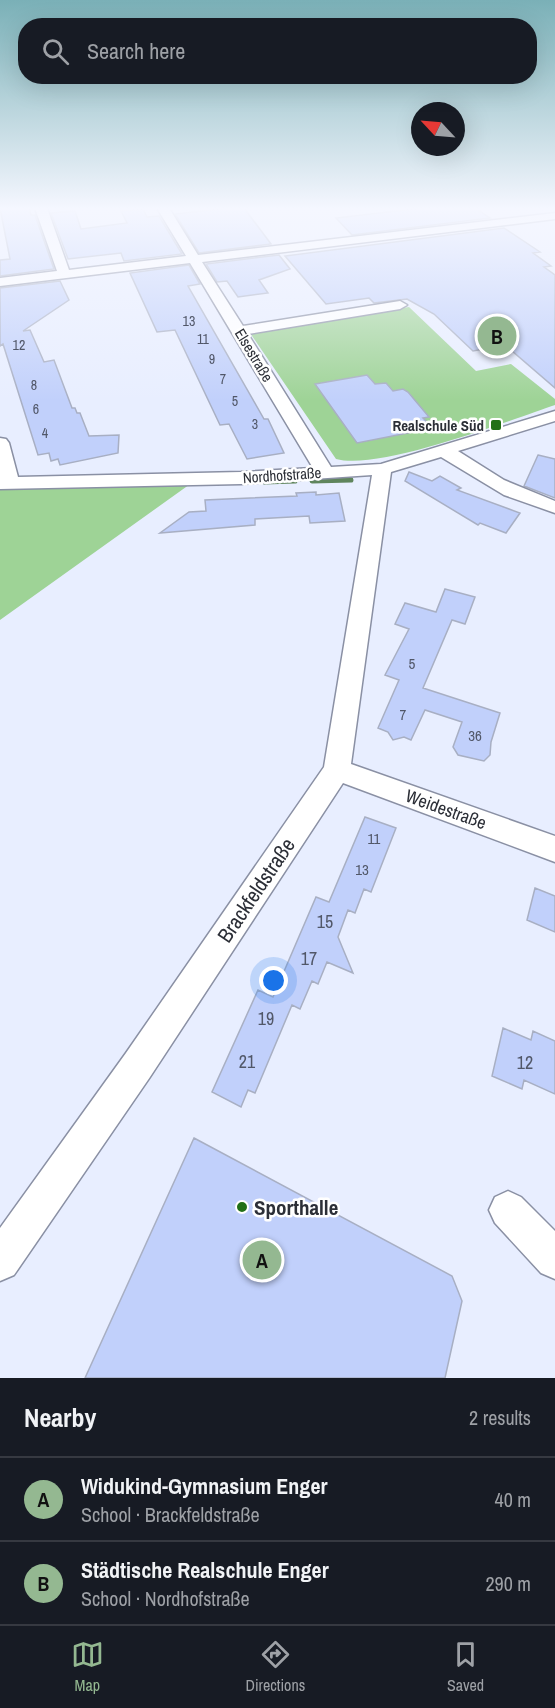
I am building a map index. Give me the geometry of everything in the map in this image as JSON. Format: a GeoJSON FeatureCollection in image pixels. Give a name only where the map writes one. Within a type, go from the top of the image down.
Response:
{"type":"FeatureCollection","features":[{"type":"Feature","properties":{"kind":"street"},"geometry":{"type":"LineString","coordinates":[[0,282],[79,272]]}},
{"type":"Feature","properties":{"kind":"street","name":"Elsestraße"},"geometry":{"type":"LineString","coordinates":[[202,272],[325,472]]}},
{"type":"Feature","properties":{"kind":"street"},"geometry":{"type":"LineString","coordinates":[[239,331],[400,305]]}},
{"type":"Feature","properties":{"kind":"street","name":"Nordhofstraße"},"geometry":{"type":"LineString","coordinates":[[5,483],[241,478],[382,469],[555,416]]}},
{"type":"Feature","properties":{"kind":"street"},"geometry":{"type":"LineString","coordinates":[[0,443],[5,483]]}},
{"type":"Feature","properties":{"kind":"street"},"geometry":{"type":"LineString","coordinates":[[445,451],[491,483],[520,496],[555,507]]}},
{"type":"Feature","properties":{"kind":"street","name":"Brackfeldstraße"},"geometry":{"type":"LineString","coordinates":[[0,1260],[138,1065],[337,770],[382,469]]}},
{"type":"Feature","properties":{"kind":"street","name":"Weidestraße"},"geometry":{"type":"LineString","coordinates":[[337,770],[555,849]]}},
{"type":"Feature","properties":{"kind":"street"},"geometry":{"type":"LineString","coordinates":[[508,1209],[555,1259]]}},
{"type":"Feature","properties":{"kind":"green space"},"geometry":{"type":"Polygon","coordinates":[[[409,307],[476,371],[511,364],[555,399],[555,405],[477,432],[412,451],[356,461],[336,459],[250,333],[409,307]]]}},
{"type":"Feature","properties":{"kind":"green space"},"geometry":{"type":"Polygon","coordinates":[[[193,482],[0,620],[0,487],[193,482]]]}},
{"type":"Feature","properties":{"kind":"building"},"geometry":{"type":"Polygon","coordinates":[[[0,272],[28,272],[0,276],[0,272]]]}},
{"type":"Feature","properties":{"kind":"building"},"geometry":{"type":"Polygon","coordinates":[[[193,272],[200,284],[188,286],[264,419],[268,419],[284,453],[247,459],[229,424],[220,425],[175,330],[157,332],[130,273],[193,272]]]}},
{"type":"Feature","properties":{"kind":"building"},"geometry":{"type":"Polygon","coordinates":[[[211,272],[281,272],[259,280],[268,293],[238,297],[227,281],[217,282],[211,272]]]}},
{"type":"Feature","properties":{"kind":"building"},"geometry":{"type":"Polygon","coordinates":[[[299,272],[551,272],[555,275],[555,388],[505,345],[473,351],[434,314],[407,299],[374,303],[369,298],[326,304],[299,272]]]}},
{"type":"Feature","properties":{"kind":"building"},"geometry":{"type":"Polygon","coordinates":[[[60,281],[69,300],[23,331],[30,330],[44,362],[54,360],[72,408],[80,413],[89,436],[119,435],[118,453],[60,465],[58,459],[51,461],[49,453],[38,455],[3,344],[0,346],[0,288],[60,281]]]}},
{"type":"Feature","properties":{"kind":"building"},"geometry":{"type":"Polygon","coordinates":[[[367,375],[375,384],[386,383],[393,391],[403,389],[408,392],[429,417],[423,418],[428,423],[409,427],[413,432],[357,443],[315,384],[367,375]]]}},
{"type":"Feature","properties":{"kind":"building"},"geometry":{"type":"Polygon","coordinates":[[[538,455],[555,459],[555,498],[524,486],[538,455]]]}},
{"type":"Feature","properties":{"kind":"building"},"geometry":{"type":"Polygon","coordinates":[[[409,472],[432,481],[440,476],[461,488],[457,490],[520,513],[506,533],[480,523],[478,525],[405,481],[409,472]]]}},
{"type":"Feature","properties":{"kind":"building"},"geometry":{"type":"Polygon","coordinates":[[[316,492],[316,495],[339,493],[345,521],[310,523],[309,516],[255,519],[255,525],[160,533],[189,512],[206,511],[205,500],[297,496],[296,493],[316,492]]]}},
{"type":"Feature","properties":{"kind":"building"},"geometry":{"type":"Polygon","coordinates":[[[445,589],[475,597],[465,624],[452,620],[423,688],[500,713],[491,742],[490,755],[484,761],[458,755],[453,747],[462,722],[425,710],[411,740],[404,737],[393,740],[388,732],[378,728],[399,680],[385,675],[409,629],[395,624],[405,603],[436,612],[445,589]]]}},
{"type":"Feature","properties":{"kind":"building"},"geometry":{"type":"Polygon","coordinates":[[[365,817],[396,828],[371,892],[364,889],[355,913],[348,910],[338,937],[353,973],[327,962],[318,984],[312,981],[300,1009],[292,1005],[255,1093],[248,1090],[241,1107],[212,1092],[258,990],[273,997],[316,897],[329,902],[365,817]]]}},
{"type":"Feature","properties":{"kind":"building"},"geometry":{"type":"Polygon","coordinates":[[[535,888],[555,896],[555,932],[527,920],[535,888]]]}},
{"type":"Feature","properties":{"kind":"building"},"geometry":{"type":"Polygon","coordinates":[[[503,1028],[531,1040],[533,1031],[555,1041],[555,1094],[524,1080],[522,1089],[492,1076],[503,1028]]]}},
{"type":"Feature","properties":{"kind":"building","name":"Sporthalle"},"geometry":{"type":"Polygon","coordinates":[[[194,1138],[452,1276],[462,1301],[445,1378],[85,1378],[194,1138]]]}},
{"type":"Feature","properties":{"kind":"waterway"},"geometry":{"type":"LineString","coordinates":[[312,481],[351,480]]}},
{"type":"Feature","properties":{"kind":"waterway"},"geometry":{"type":"LineString","coordinates":[[264,482],[295,481]]}},
{"type":"Feature","properties":{"kind":"place","name":"Städtische Realschule Enger"},"geometry":{"type":"Point","coordinates":[497,336]}},
{"type":"Feature","properties":{"kind":"place","name":"Realschule Süd"},"geometry":{"type":"Point","coordinates":[496,425]}},
{"type":"Feature","properties":{"kind":"place","name":"Sporthalle"},"geometry":{"type":"Point","coordinates":[242,1207]}},
{"type":"Feature","properties":{"kind":"place","name":"Widukind-Gymnasium Enger"},"geometry":{"type":"Point","coordinates":[262,1260]}}]}
